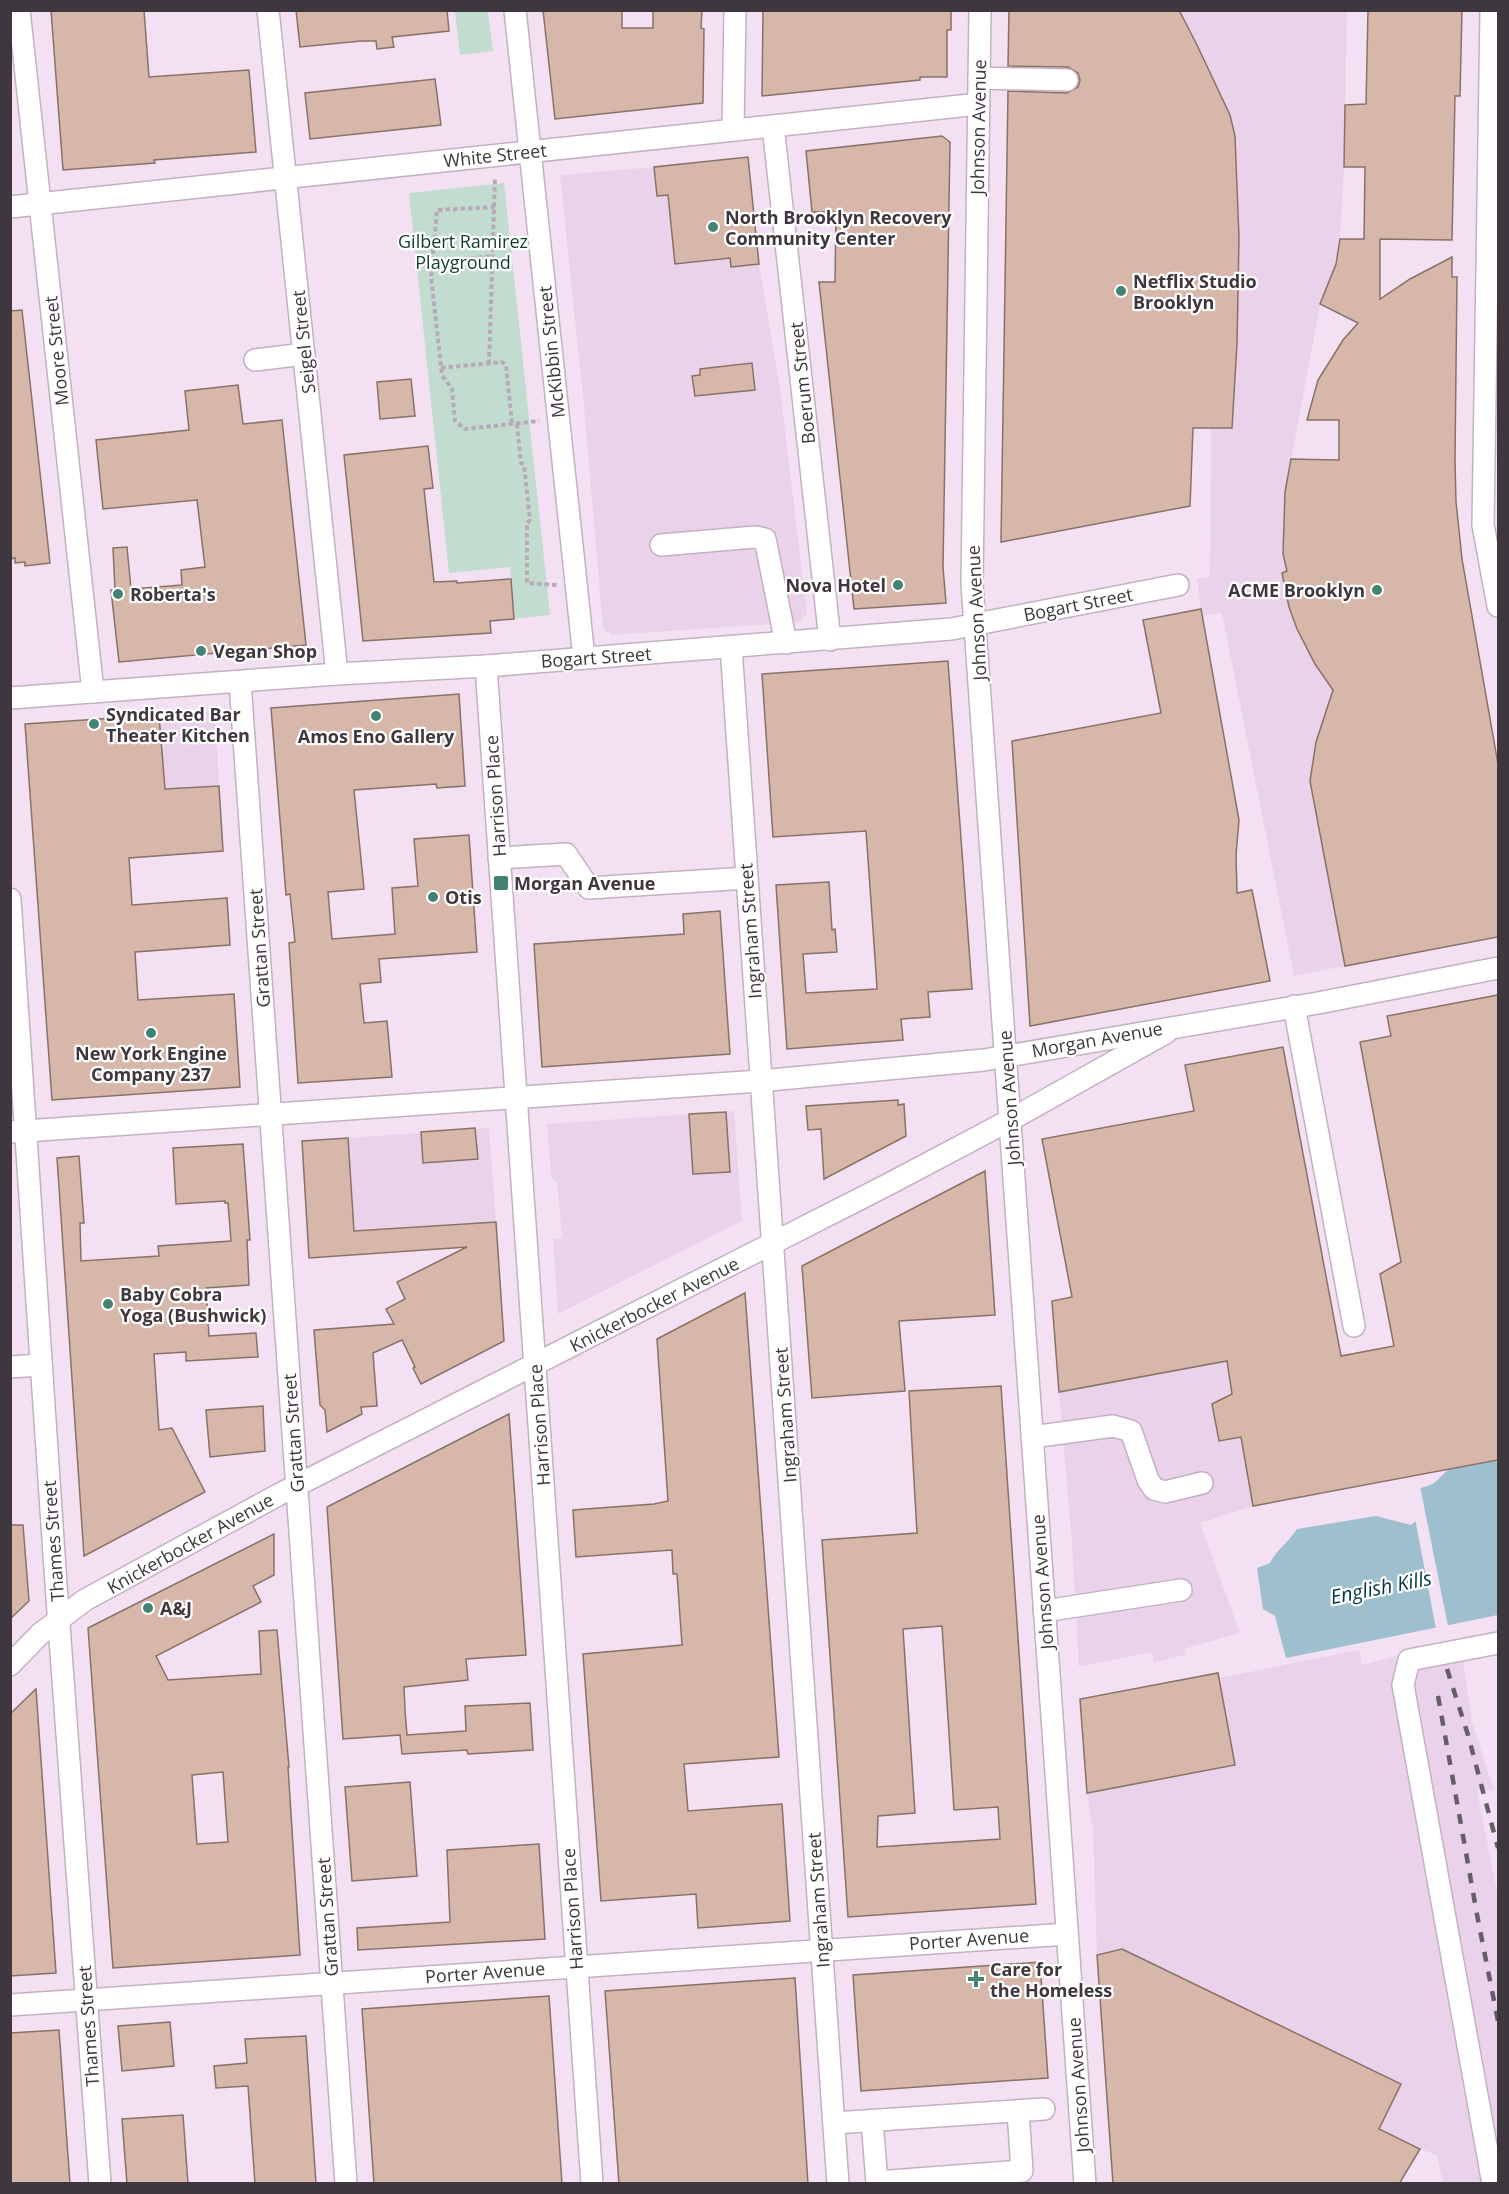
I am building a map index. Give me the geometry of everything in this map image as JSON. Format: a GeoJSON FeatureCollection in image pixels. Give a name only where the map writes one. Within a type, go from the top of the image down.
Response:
{"type":"FeatureCollection","features":[{"type":"Feature","properties":{"kind":"street","name":"Moore Street"},"geometry":{"type":"LineString","coordinates":[[19,10],[93,692]]}},
{"type":"Feature","properties":{"kind":"street","name":"Seigel Street"},"geometry":{"type":"LineString","coordinates":[[268,10],[337,674]]}},
{"type":"Feature","properties":{"kind":"street","name":"McKibbin Street"},"geometry":{"type":"LineString","coordinates":[[515,10],[584,658]]}},
{"type":"Feature","properties":{"kind":"street"},"geometry":{"type":"LineString","coordinates":[[733,130],[735,10]]}},
{"type":"Feature","properties":{"kind":"street","name":"Johnson Avenue"},"geometry":{"type":"LineString","coordinates":[[980,10],[972,584],[1085,2184]]}},
{"type":"Feature","properties":{"kind":"street"},"geometry":{"type":"LineString","coordinates":[[1491,10],[1491,524],[1498,606]]}},
{"type":"Feature","properties":{"kind":"street"},"geometry":{"type":"LineString","coordinates":[[979,78],[1067,80]]}},
{"type":"Feature","properties":{"kind":"street","name":"White Street"},"geometry":{"type":"LineString","coordinates":[[10,207],[979,104]]}},
{"type":"Feature","properties":{"kind":"street","name":"Boerum Street"},"geometry":{"type":"LineString","coordinates":[[773,126],[830,640]]}},
{"type":"Feature","properties":{"kind":"street"},"geometry":{"type":"LineString","coordinates":[[255,360],[304,354]]}},
{"type":"Feature","properties":{"kind":"street"},"geometry":{"type":"LineString","coordinates":[[661,545],[755,537],[765,539],[786,643]]}},
{"type":"Feature","properties":{"kind":"street","name":"Bogart Street"},"geometry":{"type":"LineString","coordinates":[[10,698],[337,674],[486,666],[951,629],[1178,585]]}},
{"type":"Feature","properties":{"kind":"street","name":"Ingraham Street"},"geometry":{"type":"LineString","coordinates":[[731,647],[838,2184]]}},
{"type":"Feature","properties":{"kind":"street","name":"Harrison Place"},"geometry":{"type":"LineString","coordinates":[[486,666],[592,2184]]}},
{"type":"Feature","properties":{"kind":"street","name":"Grattan Street"},"geometry":{"type":"LineString","coordinates":[[240,682],[346,2184]]}},
{"type":"Feature","properties":{"kind":"street"},"geometry":{"type":"LineString","coordinates":[[499,858],[566,854],[589,888],[747,878]]}},
{"type":"Feature","properties":{"kind":"street","name":"Thames Street"},"geometry":{"type":"LineString","coordinates":[[10,899],[18,1132],[41,1365],[100,2184]]}},
{"type":"Feature","properties":{"kind":"street","name":"Morgan Avenue"},"geometry":{"type":"LineString","coordinates":[[18,1132],[760,1081],[984,1060],[1498,968]]}},
{"type":"Feature","properties":{"kind":"street"},"geometry":{"type":"LineString","coordinates":[[1294,1006],[1354,1326]]}},
{"type":"Feature","properties":{"kind":"street","name":"Knickerbocker Avenue"},"geometry":{"type":"LineString","coordinates":[[10,1665],[40,1634],[85,1600],[297,1486],[1010,1120],[1181,1025]]}},
{"type":"Feature","properties":{"kind":"street"},"geometry":{"type":"LineString","coordinates":[[10,1367],[41,1365]]}},
{"type":"Feature","properties":{"kind":"street"},"geometry":{"type":"LineString","coordinates":[[1032,1437],[1113,1426],[1131,1431],[1148,1480],[1154,1489],[1165,1492],[1202,1483]]}},
{"type":"Feature","properties":{"kind":"street"},"geometry":{"type":"LineString","coordinates":[[1044,1611],[1181,1590]]}},
{"type":"Feature","properties":{"kind":"street"},"geometry":{"type":"LineString","coordinates":[[1493,2184],[1403,1685],[1409,1660],[1498,1644]]}},
{"type":"Feature","properties":{"kind":"street","name":"Porter Avenue"},"geometry":{"type":"LineString","coordinates":[[10,2005],[1066,1934]]}},
{"type":"Feature","properties":{"kind":"street"},"geometry":{"type":"LineString","coordinates":[[834,2123],[1044,2109]]}},
{"type":"Feature","properties":{"kind":"street"},"geometry":{"type":"LineString","coordinates":[[872,2121],[877,2182],[1022,2171],[1018,2111]]}},
{"type":"Feature","properties":{"kind":"path"},"geometry":{"type":"LineString","coordinates":[[489,363],[495,177]]}},
{"type":"Feature","properties":{"kind":"path"},"geometry":{"type":"LineString","coordinates":[[495,207],[437,210],[432,276],[442,375],[452,389],[455,421],[465,429],[540,421]]}},
{"type":"Feature","properties":{"kind":"path"},"geometry":{"type":"LineString","coordinates":[[433,262],[493,256]]}},
{"type":"Feature","properties":{"kind":"path"},"geometry":{"type":"LineString","coordinates":[[441,368],[502,362],[506,365],[521,463],[524,465],[530,520],[527,523],[527,583],[558,586]]}},
{"type":"Feature","properties":{"kind":"shaded area"},"geometry":{"type":"Polygon","coordinates":[[[1179,11],[1347,11],[1340,239],[1336,264],[1320,305],[1285,492],[1283,554],[1287,571],[1282,573],[1289,607],[1297,629],[1315,664],[1335,691],[1316,742],[1310,781],[1345,966],[1294,976],[1222,613],[1202,616],[1197,578],[1210,577],[1211,428],[1232,428],[1237,344],[1238,183],[1235,136],[1230,115],[1179,11]]]}},
{"type":"Feature","properties":{"kind":"shaded area"},"geometry":{"type":"Polygon","coordinates":[[[654,167],[657,195],[668,195],[675,264],[730,258],[731,267],[759,264],[780,389],[807,613],[800,622],[612,635],[603,628],[584,407],[560,175],[654,167]],[[752,363],[700,369],[700,375],[692,376],[695,396],[755,390],[752,363]]]}},
{"type":"Feature","properties":{"kind":"shaded area"},"geometry":{"type":"Polygon","coordinates":[[[215,711],[219,786],[165,790],[159,715],[215,711]]]}},
{"type":"Feature","properties":{"kind":"shaded area"},"geometry":{"type":"Polygon","coordinates":[[[734,1111],[742,1221],[558,1314],[553,1239],[562,1238],[557,1182],[551,1177],[547,1124],[734,1111]]]}},
{"type":"Feature","properties":{"kind":"shaded area"},"geometry":{"type":"Polygon","coordinates":[[[489,1128],[496,1222],[354,1231],[348,1138],[489,1128]]]}},
{"type":"Feature","properties":{"kind":"shaded area"},"geometry":{"type":"Polygon","coordinates":[[[1227,1361],[1232,1394],[1213,1404],[1219,1441],[1241,1437],[1253,1506],[1200,1523],[1240,1633],[1183,1649],[1186,1655],[1154,1662],[1152,1652],[1079,1667],[1072,1543],[1059,1393],[1227,1361]]]}},
{"type":"Feature","properties":{"kind":"shaded area"},"geometry":{"type":"Polygon","coordinates":[[[1460,1640],[1472,1722],[1494,1790],[1477,1791],[1498,1897],[1498,2183],[1443,2183],[1437,2155],[1379,2129],[1122,1949],[1097,1955],[1093,1830],[1087,1793],[1235,1765],[1219,1678],[1359,1650],[1362,1665],[1460,1640]]]}},
{"type":"Feature","properties":{"kind":"green space"},"geometry":{"type":"Polygon","coordinates":[[[455,11],[488,11],[493,51],[460,55],[455,11]]]}},
{"type":"Feature","properties":{"kind":"green space","name":"Gilbert Ramirez Playground"},"geometry":{"type":"Polygon","coordinates":[[[504,183],[550,615],[514,619],[510,567],[449,573],[409,193],[504,183]]]}},
{"type":"Feature","properties":{"kind":"water","name":"English Kills"},"geometry":{"type":"Polygon","coordinates":[[[1498,1460],[1498,1615],[1286,1658],[1275,1616],[1263,1609],[1257,1568],[1270,1563],[1297,1529],[1376,1516],[1411,1525],[1424,1514],[1418,1489],[1433,1484],[1449,1469],[1498,1460]]]}},
{"type":"Feature","properties":{"kind":"pier"},"geometry":{"type":"Polygon","coordinates":[[[1420,1486],[1448,1626],[1436,1629],[1415,1518],[1420,1513],[1415,1489],[1420,1486]]]}},
{"type":"Feature","properties":{"kind":"building"},"geometry":{"type":"Polygon","coordinates":[[[51,10],[144,10],[149,77],[249,70],[256,152],[63,170],[51,10]]]}},
{"type":"Feature","properties":{"kind":"building"},"geometry":{"type":"Polygon","coordinates":[[[296,10],[447,10],[449,31],[392,37],[394,47],[377,49],[376,41],[300,47],[296,10]]]}},
{"type":"Feature","properties":{"kind":"building"},"geometry":{"type":"Polygon","coordinates":[[[543,10],[622,10],[622,28],[653,28],[653,10],[702,10],[703,103],[555,119],[543,10]]]}},
{"type":"Feature","properties":{"kind":"building"},"geometry":{"type":"Polygon","coordinates":[[[763,10],[951,10],[951,30],[947,30],[947,77],[920,77],[920,80],[762,96],[763,10]]]}},
{"type":"Feature","properties":{"kind":"building","name":"Netflix Studio Brooklyn"},"geometry":{"type":"Polygon","coordinates":[[[1009,10],[1179,10],[1230,115],[1235,136],[1239,238],[1237,344],[1232,428],[1193,428],[1190,506],[1001,542],[1008,91],[1067,93],[1078,87],[1080,80],[1078,73],[1068,67],[1008,66],[1009,10]]]}},
{"type":"Feature","properties":{"kind":"building"},"geometry":{"type":"Polygon","coordinates":[[[1368,10],[1462,10],[1460,96],[1455,96],[1452,240],[1380,239],[1380,299],[1410,279],[1452,257],[1452,277],[1457,277],[1456,502],[1462,559],[1498,764],[1498,937],[1345,966],[1310,781],[1316,742],[1333,690],[1315,664],[1297,629],[1289,607],[1282,573],[1287,571],[1283,554],[1285,492],[1291,459],[1339,460],[1339,420],[1307,420],[1318,380],[1343,340],[1358,323],[1320,304],[1336,264],[1340,239],[1364,239],[1365,167],[1344,167],[1345,105],[1366,104],[1368,10]]]}},
{"type":"Feature","properties":{"kind":"building"},"geometry":{"type":"Polygon","coordinates":[[[435,79],[441,125],[310,139],[305,93],[435,79]]]}},
{"type":"Feature","properties":{"kind":"building"},"geometry":{"type":"Polygon","coordinates":[[[942,136],[950,142],[943,567],[946,603],[854,609],[819,282],[835,282],[836,212],[812,212],[806,151],[942,136]]]}},
{"type":"Feature","properties":{"kind":"building","name":"North Brooklyn Recovery Community Center"},"geometry":{"type":"Polygon","coordinates":[[[748,157],[759,264],[731,267],[730,258],[675,264],[668,195],[657,196],[654,167],[748,157]]]}},
{"type":"Feature","properties":{"kind":"building"},"geometry":{"type":"Polygon","coordinates":[[[22,310],[50,563],[25,566],[25,562],[15,563],[15,558],[10,559],[10,311],[22,310]]]}},
{"type":"Feature","properties":{"kind":"building"},"geometry":{"type":"Polygon","coordinates":[[[752,363],[755,390],[695,396],[692,376],[700,375],[700,369],[752,363]]]}},
{"type":"Feature","properties":{"kind":"building"},"geometry":{"type":"Polygon","coordinates":[[[411,379],[415,416],[380,419],[377,382],[411,379]]]}},
{"type":"Feature","properties":{"kind":"building"},"geometry":{"type":"Polygon","coordinates":[[[238,385],[243,424],[282,420],[306,645],[119,662],[111,590],[115,590],[113,548],[127,547],[131,589],[182,585],[181,570],[205,567],[197,500],[103,509],[96,440],[189,430],[185,391],[238,385]]]}},
{"type":"Feature","properties":{"kind":"building"},"geometry":{"type":"Polygon","coordinates":[[[428,446],[433,488],[424,489],[434,582],[457,581],[457,583],[511,579],[514,619],[490,621],[491,633],[363,641],[344,455],[428,446]]]}},
{"type":"Feature","properties":{"kind":"building"},"geometry":{"type":"Polygon","coordinates":[[[1201,609],[1239,820],[1236,855],[1237,893],[1252,890],[1270,981],[1030,1026],[1012,741],[1161,713],[1143,620],[1201,609]]]}},
{"type":"Feature","properties":{"kind":"building"},"geometry":{"type":"Polygon","coordinates":[[[948,661],[972,989],[928,992],[930,1017],[901,1019],[903,1040],[787,1049],[776,885],[829,882],[832,930],[835,929],[837,952],[803,954],[806,993],[877,989],[876,972],[866,831],[773,837],[762,674],[948,661]]]}},
{"type":"Feature","properties":{"kind":"building"},"geometry":{"type":"Polygon","coordinates":[[[459,694],[465,786],[437,788],[436,784],[354,790],[364,889],[328,892],[332,939],[395,934],[392,888],[418,886],[414,839],[469,835],[477,952],[379,959],[381,982],[360,984],[364,1023],[387,1021],[392,1077],[298,1083],[289,943],[295,942],[290,894],[286,895],[271,708],[459,694]]]}},
{"type":"Feature","properties":{"kind":"building"},"geometry":{"type":"Polygon","coordinates":[[[159,715],[165,789],[219,786],[223,851],[129,858],[132,905],[227,898],[230,945],[135,952],[138,1000],[234,994],[240,1087],[52,1100],[25,724],[159,715]]]}},
{"type":"Feature","properties":{"kind":"building"},"geometry":{"type":"Polygon","coordinates":[[[720,911],[730,1054],[542,1067],[534,944],[684,934],[683,914],[720,911]]]}},
{"type":"Feature","properties":{"kind":"building"},"geometry":{"type":"Polygon","coordinates":[[[1498,995],[1498,1460],[1253,1506],[1241,1437],[1219,1441],[1212,1404],[1232,1394],[1227,1361],[1059,1392],[1052,1301],[1072,1297],[1042,1139],[1194,1111],[1185,1065],[1283,1047],[1341,1356],[1394,1346],[1380,1274],[1401,1262],[1360,1042],[1391,1036],[1387,1016],[1498,995]]]}},
{"type":"Feature","properties":{"kind":"building"},"geometry":{"type":"Polygon","coordinates":[[[898,1100],[898,1105],[904,1104],[906,1136],[824,1179],[821,1129],[808,1130],[806,1106],[898,1100]]]}},
{"type":"Feature","properties":{"kind":"building"},"geometry":{"type":"Polygon","coordinates":[[[726,1112],[730,1172],[693,1174],[689,1114],[726,1112]]]}},
{"type":"Feature","properties":{"kind":"building"},"geometry":{"type":"Polygon","coordinates":[[[475,1128],[478,1159],[423,1163],[421,1132],[475,1128]]]}},
{"type":"Feature","properties":{"kind":"building"},"geometry":{"type":"Polygon","coordinates":[[[348,1138],[354,1231],[496,1222],[504,1341],[421,1384],[402,1340],[373,1353],[377,1406],[361,1407],[362,1414],[327,1432],[325,1410],[320,1405],[314,1330],[394,1324],[386,1309],[405,1299],[397,1282],[467,1247],[309,1258],[302,1141],[348,1138]]]}},
{"type":"Feature","properties":{"kind":"building"},"geometry":{"type":"Polygon","coordinates":[[[243,1144],[250,1240],[247,1240],[249,1285],[206,1288],[209,1336],[256,1333],[258,1357],[186,1361],[186,1352],[154,1354],[159,1430],[172,1428],[205,1492],[84,1556],[57,1158],[79,1156],[84,1223],[80,1223],[81,1261],[159,1256],[158,1246],[231,1241],[228,1203],[225,1201],[176,1204],[173,1148],[243,1144]]]}},
{"type":"Feature","properties":{"kind":"building"},"geometry":{"type":"Polygon","coordinates":[[[985,1171],[995,1315],[899,1321],[905,1391],[812,1398],[802,1266],[985,1171]]]}},
{"type":"Feature","properties":{"kind":"building"},"geometry":{"type":"Polygon","coordinates":[[[745,1293],[779,1757],[684,1764],[688,1811],[782,1804],[790,1921],[698,1928],[696,1894],[601,1901],[583,1654],[682,1645],[677,1574],[673,1574],[672,1550],[576,1557],[573,1510],[668,1501],[657,1339],[745,1293]]]}},
{"type":"Feature","properties":{"kind":"building"},"geometry":{"type":"Polygon","coordinates":[[[1001,1386],[1036,1904],[848,1917],[822,1540],[917,1533],[909,1391],[1001,1386]],[[942,1626],[903,1629],[915,1813],[878,1816],[877,1847],[1000,1839],[998,1807],[954,1810],[942,1626]]]}},
{"type":"Feature","properties":{"kind":"building"},"geometry":{"type":"Polygon","coordinates":[[[263,1406],[265,1451],[210,1457],[206,1410],[263,1406]]]}},
{"type":"Feature","properties":{"kind":"building"},"geometry":{"type":"Polygon","coordinates":[[[509,1414],[526,1655],[466,1659],[468,1680],[404,1687],[405,1711],[407,1735],[466,1731],[465,1706],[530,1703],[533,1750],[468,1754],[467,1750],[402,1754],[400,1735],[343,1739],[327,1507],[509,1414]]]}},
{"type":"Feature","properties":{"kind":"building"},"geometry":{"type":"Polygon","coordinates":[[[10,1525],[23,1525],[29,1601],[10,1619],[10,1525]]]}},
{"type":"Feature","properties":{"kind":"building"},"geometry":{"type":"Polygon","coordinates":[[[274,1534],[274,1575],[253,1586],[261,1602],[156,1656],[168,1680],[261,1674],[259,1631],[277,1630],[289,1767],[300,1955],[113,1968],[88,1628],[274,1534]],[[223,1772],[192,1775],[197,1844],[228,1842],[223,1772]]]}},
{"type":"Feature","properties":{"kind":"building"},"geometry":{"type":"Polygon","coordinates":[[[1218,1673],[1235,1765],[1087,1793],[1080,1699],[1218,1673]]]}},
{"type":"Feature","properties":{"kind":"building"},"geometry":{"type":"Polygon","coordinates":[[[36,1689],[56,1973],[10,1976],[10,1714],[36,1689]]]}},
{"type":"Feature","properties":{"kind":"building"},"geometry":{"type":"Polygon","coordinates":[[[410,1782],[417,1876],[352,1881],[345,1787],[410,1782]]]}},
{"type":"Feature","properties":{"kind":"building"},"geometry":{"type":"Polygon","coordinates":[[[539,1844],[545,1939],[358,1950],[357,1928],[450,1922],[447,1850],[539,1844]]]}},
{"type":"Feature","properties":{"kind":"building"},"geometry":{"type":"Polygon","coordinates":[[[1122,1949],[1401,2084],[1379,2129],[1420,2149],[1399,2184],[1113,2184],[1097,1955],[1122,1949]]]}},
{"type":"Feature","properties":{"kind":"building"},"geometry":{"type":"Polygon","coordinates":[[[1040,1962],[1048,2078],[861,2091],[853,1975],[1040,1962]]]}},
{"type":"Feature","properties":{"kind":"building"},"geometry":{"type":"Polygon","coordinates":[[[795,1978],[808,2184],[619,2184],[605,1991],[795,1978]]]}},
{"type":"Feature","properties":{"kind":"building"},"geometry":{"type":"Polygon","coordinates":[[[549,1996],[562,2184],[374,2184],[362,2009],[549,1996]]]}},
{"type":"Feature","properties":{"kind":"building"},"geometry":{"type":"Polygon","coordinates":[[[170,2022],[174,2066],[122,2071],[118,2026],[170,2022]]]}},
{"type":"Feature","properties":{"kind":"building"},"geometry":{"type":"Polygon","coordinates":[[[59,2030],[70,2184],[10,2184],[10,2033],[59,2030]]]}},
{"type":"Feature","properties":{"kind":"building"},"geometry":{"type":"Polygon","coordinates":[[[306,2036],[316,2184],[255,2184],[248,2086],[216,2088],[214,2066],[247,2063],[245,2039],[306,2036]]]}},
{"type":"Feature","properties":{"kind":"building"},"geometry":{"type":"Polygon","coordinates":[[[183,2115],[188,2184],[127,2184],[122,2119],[183,2115]]]}},
{"type":"Feature","properties":{"kind":"railway"},"geometry":{"type":"LineString","coordinates":[[1447,1669],[1468,1735],[1498,1848]]}},
{"type":"Feature","properties":{"kind":"railway"},"geometry":{"type":"LineString","coordinates":[[1438,1696],[1498,2021]]}},
{"type":"Feature","properties":{"kind":"place","name":"North Brooklyn Recovery Community Center"},"geometry":{"type":"Point","coordinates":[713,227]}},
{"type":"Feature","properties":{"kind":"place","name":"Netflix Studio Brooklyn"},"geometry":{"type":"Point","coordinates":[1121,291]}},
{"type":"Feature","properties":{"kind":"place","name":"Nova Hotel"},"geometry":{"type":"Point","coordinates":[898,585]}},
{"type":"Feature","properties":{"kind":"place","name":"ACME Brooklyn"},"geometry":{"type":"Point","coordinates":[1377,590]}},
{"type":"Feature","properties":{"kind":"place","name":"Roberta's"},"geometry":{"type":"Point","coordinates":[118,594]}},
{"type":"Feature","properties":{"kind":"place","name":"Vegan Shop"},"geometry":{"type":"Point","coordinates":[201,651]}},
{"type":"Feature","properties":{"kind":"place","name":"Amos Eno Gallery"},"geometry":{"type":"Point","coordinates":[376,716]}},
{"type":"Feature","properties":{"kind":"place","name":"Syndicated Bar Theater Kitchen"},"geometry":{"type":"Point","coordinates":[94,724]}},
{"type":"Feature","properties":{"kind":"place","name":"Morgan Avenue"},"geometry":{"type":"Point","coordinates":[501,883]}},
{"type":"Feature","properties":{"kind":"place","name":"Otis"},"geometry":{"type":"Point","coordinates":[433,897]}},
{"type":"Feature","properties":{"kind":"place","name":"New York Engine Company 237"},"geometry":{"type":"Point","coordinates":[151,1033]}},
{"type":"Feature","properties":{"kind":"place","name":"Baby Cobra Yoga (Bushwick)"},"geometry":{"type":"Point","coordinates":[108,1304]}},
{"type":"Feature","properties":{"kind":"place","name":"A&J"},"geometry":{"type":"Point","coordinates":[148,1608]}},
{"type":"Feature","properties":{"kind":"place","name":"Care for the Homeless"},"geometry":{"type":"Point","coordinates":[976,1979]}}]}
